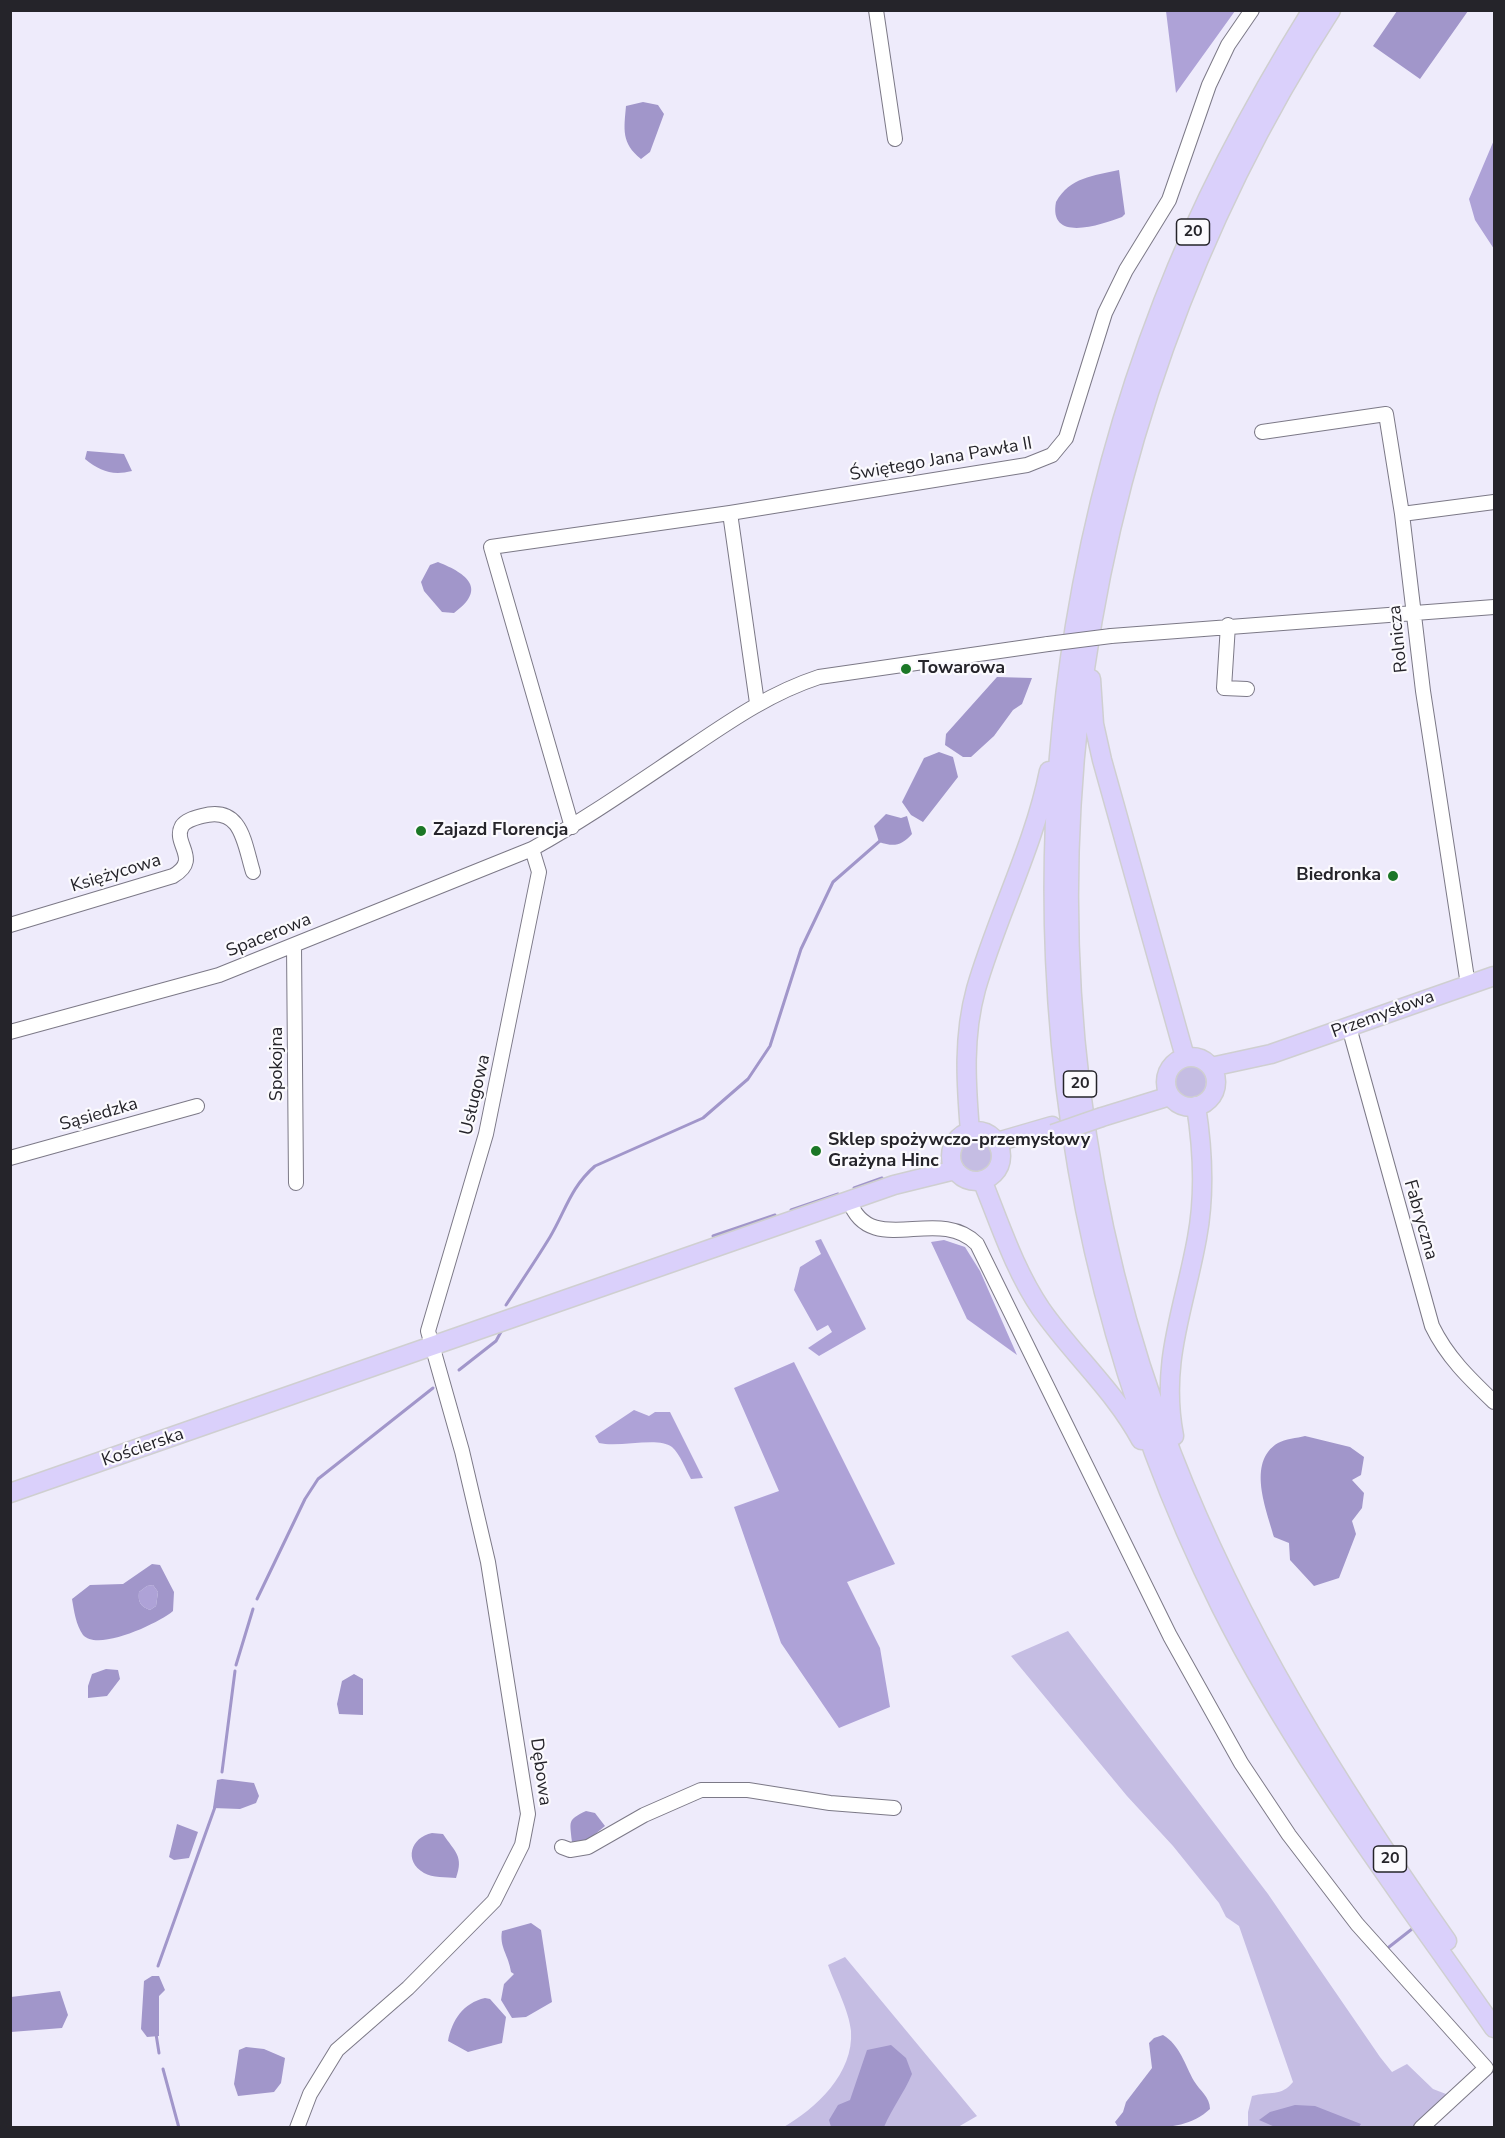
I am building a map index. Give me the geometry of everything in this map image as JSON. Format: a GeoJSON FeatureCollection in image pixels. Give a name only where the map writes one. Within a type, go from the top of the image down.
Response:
{"type":"FeatureCollection","features":[{"type":"Feature","properties":{"kind":"main road","name":"20"},"geometry":{"type":"LineString","coordinates":[[1312,10],[1271,78],[1207,200],[1147,345],[1108,469],[1090,540],[1072,630],[1059,745],[1054,831],[1054,958],[1060,1040],[1071,1127],[1087,1221],[1117,1341],[1148,1434],[1292,1704],[1394,1866],[1494,2010]]}},
{"type":"Feature","properties":{"kind":"main road","name":"20"},"geometry":{"type":"LineString","coordinates":[[1331,10],[1250,148],[1178,306],[1144,403],[1123,473],[1097,591],[1072,778],[1068,863],[1070,957],[1080,1081],[1093,1172],[1113,1265],[1178,1491],[1219,1603],[1291,1734],[1335,1802],[1494,2028]]}},
{"type":"Feature","properties":{"kind":"main road"},"geometry":{"type":"LineString","coordinates":[[1085,670],[1091,679],[1094,724],[1102,760],[1185,1057]]}},
{"type":"Feature","properties":{"kind":"main road"},"geometry":{"type":"LineString","coordinates":[[970,1131],[968,1033],[976,990],[1041,802],[1052,756],[1059,745]]}},
{"type":"Feature","properties":{"kind":"main road","name":"Przemysłowa"},"geometry":{"type":"LineString","coordinates":[[1214,1074],[1494,976]]}},
{"type":"Feature","properties":{"kind":"main road"},"geometry":{"type":"LineString","coordinates":[[1185,1057],[1197,1057],[1214,1074],[1208,1100],[1196,1106],[1182,1105],[1168,1089],[1169,1069],[1185,1057]]}},
{"type":"Feature","properties":{"kind":"main road"},"geometry":{"type":"LineString","coordinates":[[999,1148],[1168,1089]]}},
{"type":"Feature","properties":{"kind":"main road"},"geometry":{"type":"LineString","coordinates":[[1178,1491],[1168,1371],[1201,1211],[1203,1182],[1196,1106]]}},
{"type":"Feature","properties":{"kind":"main road"},"geometry":{"type":"LineString","coordinates":[[970,1131],[986,1132],[999,1148],[998,1168],[982,1180],[967,1179],[953,1164],[958,1138],[970,1131]]}},
{"type":"Feature","properties":{"kind":"main road"},"geometry":{"type":"LineString","coordinates":[[849,1200],[953,1164]]}},
{"type":"Feature","properties":{"kind":"main road"},"geometry":{"type":"LineString","coordinates":[[982,1180],[1023,1279],[1042,1310],[1120,1405],[1178,1491]]}},
{"type":"Feature","properties":{"kind":"main road","name":"Kościerska"},"geometry":{"type":"LineString","coordinates":[[10,1493],[849,1200]]}},
{"type":"Feature","properties":{"kind":"street"},"geometry":{"type":"LineString","coordinates":[[876,10],[895,139]]}},
{"type":"Feature","properties":{"kind":"street","name":"Świętego Jana Pawła II"},"geometry":{"type":"LineString","coordinates":[[572,827],[491,546],[730,513],[1027,465],[1052,455],[1070,429],[1105,313],[1116,288],[1169,200],[1209,85],[1228,45],[1252,10]]}},
{"type":"Feature","properties":{"kind":"street","name":"Rolnicza"},"geometry":{"type":"LineString","coordinates":[[1262,432],[1386,414],[1402,514],[1423,691],[1468,985]]}},
{"type":"Feature","properties":{"kind":"street"},"geometry":{"type":"LineString","coordinates":[[1402,514],[1494,502]]}},
{"type":"Feature","properties":{"kind":"street"},"geometry":{"type":"LineString","coordinates":[[730,513],[757,703]]}},
{"type":"Feature","properties":{"kind":"street"},"geometry":{"type":"LineString","coordinates":[[532,849],[572,827],[757,703],[780,691],[819,677],[1111,636],[1228,625],[1494,607]]}},
{"type":"Feature","properties":{"kind":"street"},"geometry":{"type":"LineString","coordinates":[[1228,625],[1224,688],[1247,689]]}},
{"type":"Feature","properties":{"kind":"street","name":"Księżycowa"},"geometry":{"type":"LineString","coordinates":[[10,925],[173,876],[185,866],[187,860],[182,826],[187,821],[214,813],[227,817],[238,825],[253,872]]}},
{"type":"Feature","properties":{"kind":"street","name":"Spacerowa"},"geometry":{"type":"LineString","coordinates":[[10,1032],[219,975],[532,849]]}},
{"type":"Feature","properties":{"kind":"street","name":"Usługowa"},"geometry":{"type":"LineString","coordinates":[[433,1345],[428,1331],[486,1134],[500,1078],[539,872],[532,849]]}},
{"type":"Feature","properties":{"kind":"street","name":"Spokojna"},"geometry":{"type":"LineString","coordinates":[[294,945],[296,1183]]}},
{"type":"Feature","properties":{"kind":"street","name":"Fabryczna"},"geometry":{"type":"LineString","coordinates":[[1349,1027],[1432,1326],[1459,1368],[1494,1402]]}},
{"type":"Feature","properties":{"kind":"street","name":"Sąsiedzka"},"geometry":{"type":"LineString","coordinates":[[10,1158],[196,1106]]}},
{"type":"Feature","properties":{"kind":"street"},"geometry":{"type":"LineString","coordinates":[[849,1200],[855,1216],[873,1229],[950,1228],[969,1236],[977,1244],[1170,1636],[1241,1763],[1289,1835],[1351,1916],[1486,2068],[1421,2127]]}},
{"type":"Feature","properties":{"kind":"street","name":"Dębowa"},"geometry":{"type":"LineString","coordinates":[[297,2127],[310,2094],[337,2050],[408,1988],[494,1901],[522,1845],[528,1814],[488,1562],[465,1461],[433,1345]]}},
{"type":"Feature","properties":{"kind":"street"},"geometry":{"type":"LineString","coordinates":[[562,1847],[570,1850],[588,1847],[625,1824],[701,1791],[748,1790],[830,1803],[894,1808]]}},
{"type":"Feature","properties":{"kind":"shaded area"},"geometry":{"type":"Polygon","coordinates":[[[1166,11],[1235,11],[1176,93],[1166,11]]]}},
{"type":"Feature","properties":{"kind":"shaded area"},"geometry":{"type":"Polygon","coordinates":[[[1397,11],[1468,11],[1420,79],[1373,46],[1397,11]]]}},
{"type":"Feature","properties":{"kind":"shaded area"},"geometry":{"type":"Polygon","coordinates":[[[643,102],[658,105],[664,114],[650,152],[641,159],[627,141],[625,122],[626,106],[643,102]]]}},
{"type":"Feature","properties":{"kind":"shaded area"},"geometry":{"type":"Polygon","coordinates":[[[1494,140],[1494,249],[1475,220],[1469,199],[1494,140]]]}},
{"type":"Feature","properties":{"kind":"shaded area"},"geometry":{"type":"Polygon","coordinates":[[[1119,170],[1125,214],[1122,217],[1103,224],[1079,228],[1068,227],[1060,223],[1056,215],[1056,202],[1068,187],[1091,176],[1119,170]]]}},
{"type":"Feature","properties":{"kind":"shaded area"},"geometry":{"type":"Polygon","coordinates":[[[87,451],[124,454],[132,471],[112,473],[96,467],[85,459],[87,451]]]}},
{"type":"Feature","properties":{"kind":"shaded area"},"geometry":{"type":"Polygon","coordinates":[[[438,562],[458,572],[470,583],[470,597],[454,613],[442,612],[424,591],[421,582],[430,565],[438,562]]]}},
{"type":"Feature","properties":{"kind":"shaded area"},"geometry":{"type":"Polygon","coordinates":[[[997,677],[1032,678],[1022,704],[1013,710],[994,736],[971,757],[963,757],[945,745],[946,734],[997,677]]]}},
{"type":"Feature","properties":{"kind":"shaded area"},"geometry":{"type":"Polygon","coordinates":[[[939,752],[953,757],[958,777],[923,822],[911,815],[902,802],[924,758],[939,752]]]}},
{"type":"Feature","properties":{"kind":"shaded area"},"geometry":{"type":"Polygon","coordinates":[[[886,814],[901,818],[907,816],[912,834],[897,844],[889,845],[879,842],[874,826],[886,814]]]}},
{"type":"Feature","properties":{"kind":"shaded area"},"geometry":{"type":"Polygon","coordinates":[[[1190,1066],[1201,1071],[1206,1082],[1201,1093],[1190,1098],[1179,1093],[1174,1082],[1179,1071],[1190,1066]]]}},
{"type":"Feature","properties":{"kind":"shaded area"},"geometry":{"type":"Polygon","coordinates":[[[976,1141],[987,1146],[992,1157],[987,1168],[976,1173],[965,1168],[960,1157],[965,1146],[976,1141]]]}},
{"type":"Feature","properties":{"kind":"shaded area"},"geometry":{"type":"Polygon","coordinates":[[[821,1239],[866,1329],[819,1356],[808,1348],[832,1332],[828,1325],[817,1331],[794,1290],[800,1267],[821,1254],[815,1241],[821,1239]]]}},
{"type":"Feature","properties":{"kind":"shaded area"},"geometry":{"type":"Polygon","coordinates":[[[944,1240],[965,1247],[980,1271],[1017,1355],[967,1319],[931,1242],[944,1240]]]}},
{"type":"Feature","properties":{"kind":"shaded area"},"geometry":{"type":"Polygon","coordinates":[[[794,1362],[895,1564],[847,1582],[880,1648],[890,1707],[839,1728],[781,1643],[734,1507],[779,1491],[734,1388],[794,1362]]]}},
{"type":"Feature","properties":{"kind":"shaded area"},"geometry":{"type":"Polygon","coordinates":[[[634,1410],[649,1416],[655,1412],[670,1412],[703,1478],[691,1479],[678,1454],[666,1444],[658,1442],[599,1443],[595,1436],[634,1410]]]}},
{"type":"Feature","properties":{"kind":"shaded area"},"geometry":{"type":"Polygon","coordinates":[[[1305,1436],[1350,1447],[1364,1457],[1361,1475],[1352,1480],[1364,1493],[1362,1508],[1352,1521],[1356,1534],[1339,1578],[1314,1586],[1290,1560],[1289,1543],[1274,1537],[1261,1487],[1263,1462],[1268,1451],[1278,1443],[1305,1436]]]}},
{"type":"Feature","properties":{"kind":"shaded area"},"geometry":{"type":"Polygon","coordinates":[[[152,1564],[160,1565],[174,1592],[173,1611],[142,1628],[114,1638],[101,1640],[83,1635],[77,1622],[72,1599],[90,1585],[123,1584],[152,1564]],[[153,1585],[147,1586],[139,1592],[140,1603],[150,1610],[156,1606],[158,1592],[153,1585]]]}},
{"type":"Feature","properties":{"kind":"shaded area"},"geometry":{"type":"Polygon","coordinates":[[[153,1585],[158,1592],[156,1606],[150,1610],[140,1603],[139,1592],[153,1585]]]}},
{"type":"Feature","properties":{"kind":"shaded area"},"geometry":{"type":"Polygon","coordinates":[[[1068,1631],[1268,1894],[1392,2072],[1407,2064],[1433,2089],[1446,2094],[1442,2103],[1413,2127],[1248,2126],[1248,2112],[1252,2096],[1280,2092],[1293,2082],[1239,1926],[1226,1917],[1219,1903],[1173,1846],[1127,1796],[1011,1656],[1068,1631]]]}},
{"type":"Feature","properties":{"kind":"shaded area"},"geometry":{"type":"Polygon","coordinates":[[[106,1669],[118,1670],[120,1679],[107,1696],[88,1698],[88,1686],[92,1674],[106,1669]]]}},
{"type":"Feature","properties":{"kind":"shaded area"},"geometry":{"type":"Polygon","coordinates":[[[354,1674],[363,1679],[363,1715],[339,1714],[337,1704],[342,1681],[354,1674]]]}},
{"type":"Feature","properties":{"kind":"shaded area"},"geometry":{"type":"Polygon","coordinates":[[[217,1780],[254,1783],[259,1796],[256,1803],[240,1809],[213,1808],[217,1780]]]}},
{"type":"Feature","properties":{"kind":"shaded area"},"geometry":{"type":"Polygon","coordinates":[[[586,1811],[595,1813],[605,1826],[588,1840],[572,1842],[571,1822],[586,1811]]]}},
{"type":"Feature","properties":{"kind":"shaded area"},"geometry":{"type":"Polygon","coordinates":[[[177,1824],[198,1832],[189,1858],[174,1860],[169,1857],[177,1824]]]}},
{"type":"Feature","properties":{"kind":"shaded area"},"geometry":{"type":"Polygon","coordinates":[[[443,1834],[457,1855],[459,1864],[456,1878],[427,1875],[413,1862],[412,1850],[415,1844],[425,1835],[443,1834]]]}},
{"type":"Feature","properties":{"kind":"shaded area"},"geometry":{"type":"Polygon","coordinates":[[[531,1923],[541,1930],[552,2002],[526,2017],[512,2018],[501,2000],[504,1984],[514,1974],[511,1972],[503,1947],[502,1931],[531,1923]]]}},
{"type":"Feature","properties":{"kind":"shaded area"},"geometry":{"type":"Polygon","coordinates":[[[845,1957],[977,2116],[958,2127],[782,2128],[820,2100],[839,2075],[846,2061],[850,2046],[850,2023],[828,1965],[845,1957]]]}},
{"type":"Feature","properties":{"kind":"shaded area"},"geometry":{"type":"Polygon","coordinates":[[[152,1976],[159,1976],[165,1990],[159,1996],[159,2036],[147,2037],[141,2029],[144,1981],[152,1976]]]}},
{"type":"Feature","properties":{"kind":"shaded area"},"geometry":{"type":"Polygon","coordinates":[[[60,1991],[68,2015],[62,2028],[11,2032],[11,1997],[60,1991]]]}},
{"type":"Feature","properties":{"kind":"shaded area"},"geometry":{"type":"Polygon","coordinates":[[[485,1998],[490,1999],[506,2017],[502,2043],[468,2052],[448,2041],[452,2026],[465,2008],[485,1998]]]}},
{"type":"Feature","properties":{"kind":"shaded area"},"geometry":{"type":"Polygon","coordinates":[[[1163,2035],[1178,2050],[1194,2081],[1207,2098],[1210,2109],[1190,2122],[1178,2125],[1155,2128],[1118,2127],[1115,2122],[1123,2112],[1126,2102],[1152,2068],[1149,2043],[1154,2038],[1163,2035]]]}},
{"type":"Feature","properties":{"kind":"shaded area"},"geometry":{"type":"Polygon","coordinates":[[[891,2045],[906,2058],[912,2074],[884,2127],[831,2127],[829,2120],[838,2105],[850,2100],[867,2050],[891,2045]]]}},
{"type":"Feature","properties":{"kind":"shaded area"},"geometry":{"type":"Polygon","coordinates":[[[246,2047],[264,2049],[285,2058],[281,2083],[274,2092],[238,2096],[234,2084],[239,2050],[246,2047]]]}},
{"type":"Feature","properties":{"kind":"shaded area"},"geometry":{"type":"Polygon","coordinates":[[[1295,2105],[1315,2106],[1361,2124],[1358,2128],[1275,2127],[1259,2120],[1270,2112],[1295,2105]]]}},
{"type":"Feature","properties":{"kind":"waterway"},"geometry":{"type":"LineString","coordinates":[[506,1305],[550,1237],[574,1191],[595,1166],[703,1118],[748,1079],[770,1046],[801,949],[833,882],[881,840]]}},
{"type":"Feature","properties":{"kind":"waterway"},"geometry":{"type":"LineString","coordinates":[[854,1188],[882,1178]]}},
{"type":"Feature","properties":{"kind":"waterway"},"geometry":{"type":"LineString","coordinates":[[791,1210],[838,1194]]}},
{"type":"Feature","properties":{"kind":"waterway"},"geometry":{"type":"LineString","coordinates":[[713,1236],[775,1215]]}},
{"type":"Feature","properties":{"kind":"waterway"},"geometry":{"type":"LineString","coordinates":[[459,1370],[496,1341],[502,1330]]}},
{"type":"Feature","properties":{"kind":"waterway"},"geometry":{"type":"LineString","coordinates":[[257,1599],[305,1499],[318,1479],[433,1388]]}},
{"type":"Feature","properties":{"kind":"waterway"},"geometry":{"type":"LineString","coordinates":[[236,1665],[253,1609]]}},
{"type":"Feature","properties":{"kind":"waterway"},"geometry":{"type":"LineString","coordinates":[[222,1772],[235,1671]]}},
{"type":"Feature","properties":{"kind":"waterway"},"geometry":{"type":"LineString","coordinates":[[158,1966],[215,1807]]}},
{"type":"Feature","properties":{"kind":"waterway"},"geometry":{"type":"LineString","coordinates":[[1389,1947],[1412,1929]]}},
{"type":"Feature","properties":{"kind":"waterway"},"geometry":{"type":"LineString","coordinates":[[156,2034],[159,2053]]}},
{"type":"Feature","properties":{"kind":"waterway"},"geometry":{"type":"LineString","coordinates":[[163,2069],[179,2128]]}},
{"type":"Feature","properties":{"kind":"place","name":"Towarowa"},"geometry":{"type":"Point","coordinates":[906,669]}},
{"type":"Feature","properties":{"kind":"place","name":"Zajazd Florencja"},"geometry":{"type":"Point","coordinates":[421,831]}},
{"type":"Feature","properties":{"kind":"place","name":"Biedronka"},"geometry":{"type":"Point","coordinates":[1393,876]}},
{"type":"Feature","properties":{"kind":"place","name":"Sklep spożywczo-przemysłowy Grażyna Hinc"},"geometry":{"type":"Point","coordinates":[816,1151]}}]}
